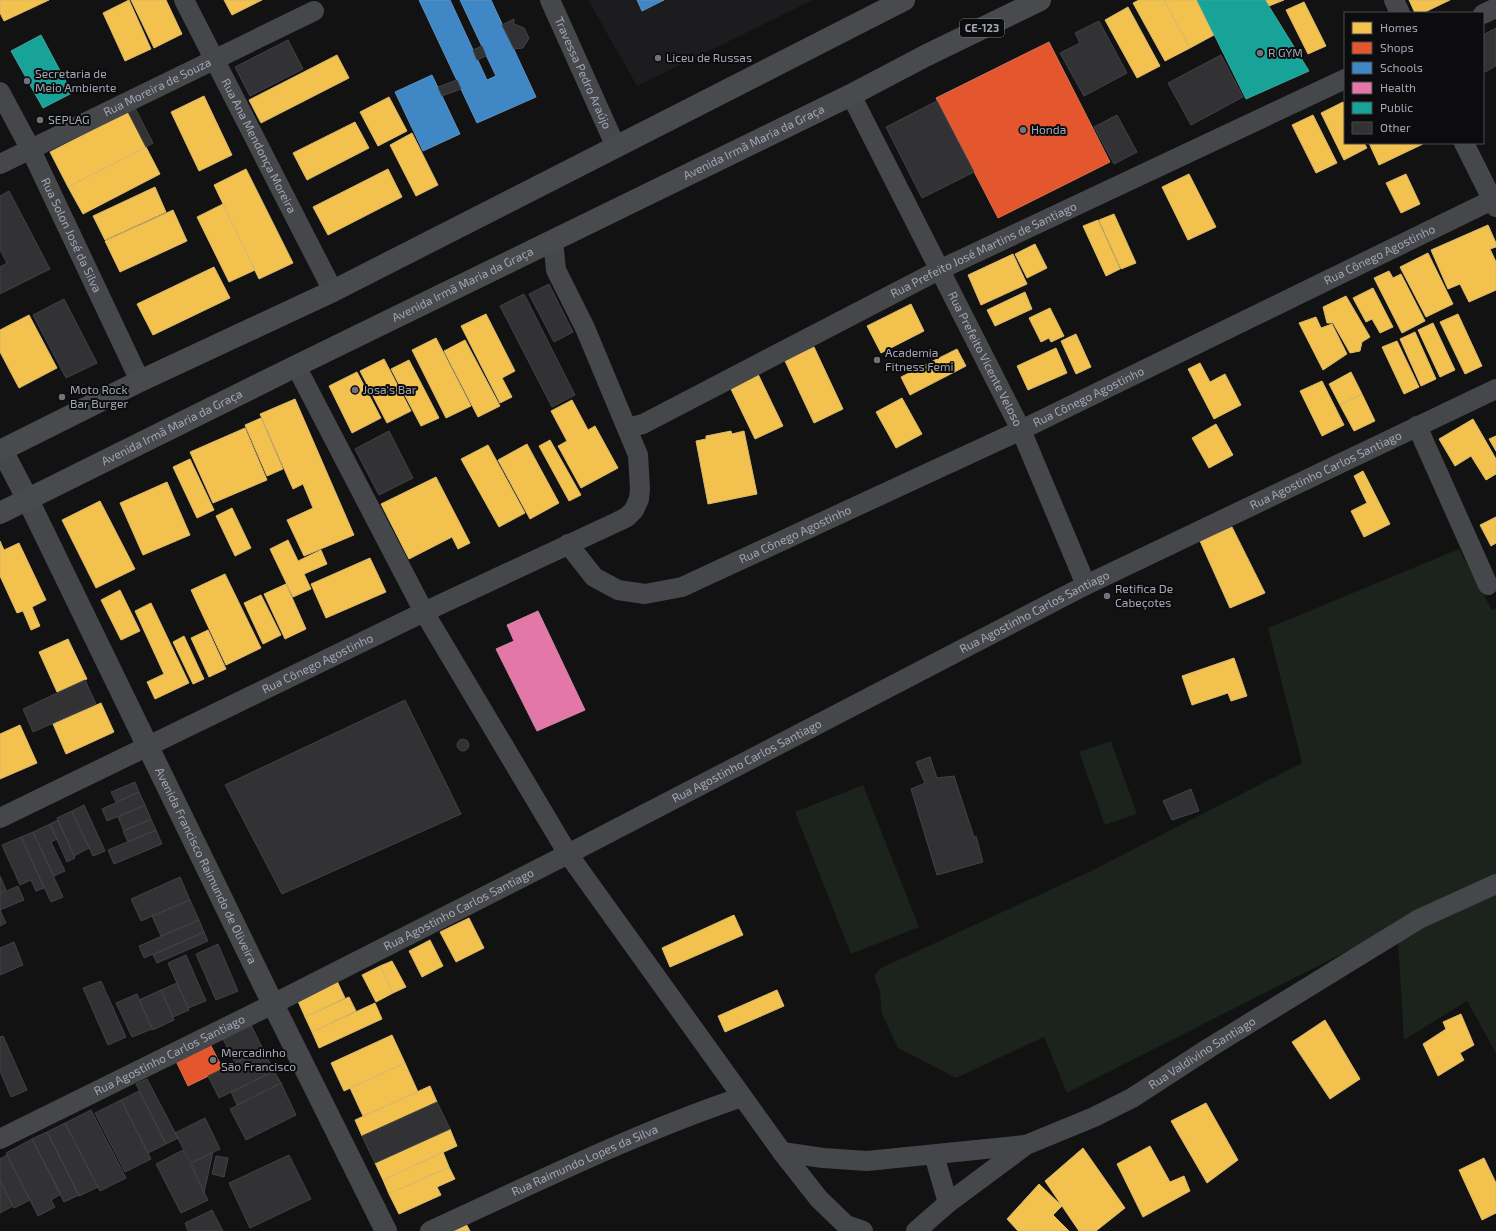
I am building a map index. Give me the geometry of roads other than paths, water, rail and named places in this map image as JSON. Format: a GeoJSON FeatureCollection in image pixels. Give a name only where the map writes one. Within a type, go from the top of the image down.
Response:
{"type":"FeatureCollection","features":[{"type":"Feature","properties":{"kind":"main road","name":"Avenida Irmã Maria da Graça"},"geometry":{"type":"LineString","coordinates":[[0,513],[296,366],[851,95],[925,56],[1040,0]]}},
{"type":"Feature","properties":{"kind":"main road"},"geometry":{"type":"LineString","coordinates":[[1,451],[140,381],[333,291],[900,2]]}},
{"type":"Feature","properties":{"kind":"street","name":"Rua Ana Mendonça Moreira"},"geometry":{"type":"LineString","coordinates":[[184,0],[333,291]]}},
{"type":"Feature","properties":{"kind":"street","name":"Travessa Pedro Araújo"},"geometry":{"type":"LineString","coordinates":[[550,0],[616,147]]}},
{"type":"Feature","properties":{"kind":"street"},"geometry":{"type":"LineString","coordinates":[[1394,0],[1400,12]]}},
{"type":"Feature","properties":{"kind":"street"},"geometry":{"type":"LineString","coordinates":[[1484,14],[1496,8]]}},
{"type":"Feature","properties":{"kind":"street","name":"Rua Moreira de Souza"},"geometry":{"type":"LineString","coordinates":[[0,164],[30,148],[314,11]]}},
{"type":"Feature","properties":{"kind":"street","name":"Rua Prefeito José Martins de Santiago"},"geometry":{"type":"LineString","coordinates":[[627,428],[643,424],[939,270],[1344,79]]}},
{"type":"Feature","properties":{"kind":"street","name":"Rua Solon José da Silva"},"geometry":{"type":"LineString","coordinates":[[0,92],[30,148],[140,381]]}},
{"type":"Feature","properties":{"kind":"street","name":"Rua Prefeito Vicente Veloso"},"geometry":{"type":"LineString","coordinates":[[851,95],[1022,430],[1086,585]]}},
{"type":"Feature","properties":{"kind":"street"},"geometry":{"type":"LineString","coordinates":[[1464,144],[1494,204]]}},
{"type":"Feature","properties":{"kind":"street","name":"Rua Cônego Agostinho"},"geometry":{"type":"LineString","coordinates":[[568,544],[594,577],[618,590],[645,594],[682,588],[1022,430],[1494,204]]}},
{"type":"Feature","properties":{"kind":"street"},"geometry":{"type":"LineString","coordinates":[[553,240],[556,270],[585,328],[627,428]]}},
{"type":"Feature","properties":{"kind":"street"},"geometry":{"type":"LineString","coordinates":[[296,366],[424,612],[568,854],[782,1152],[819,1199],[851,1229]]}},
{"type":"Feature","properties":{"kind":"street","name":"Rua Agostinho Carlos Santiago"},"geometry":{"type":"LineString","coordinates":[[0,1139],[273,1004],[568,854],[1086,585],[1496,389]]}},
{"type":"Feature","properties":{"kind":"street"},"geometry":{"type":"LineString","coordinates":[[1417,426],[1488,585]]}},
{"type":"Feature","properties":{"kind":"street","name":"Rua Cônego Agostinho"},"geometry":{"type":"LineString","coordinates":[[0,818],[424,612],[622,519],[634,510],[639,499],[640,489],[638,455],[627,428]]}},
{"type":"Feature","properties":{"kind":"street","name":"Avenida Francisco Raimundo de Oliveira"},"geometry":{"type":"LineString","coordinates":[[1,451],[28,500],[273,1004],[386,1231]]}},
{"type":"Feature","properties":{"kind":"street","name":"Rua Valdivino Santiago"},"geometry":{"type":"LineString","coordinates":[[916,1231],[948,1203],[1026,1145],[1094,1117],[1132,1098],[1209,1048],[1420,919],[1496,884]]}},
{"type":"Feature","properties":{"kind":"street","name":"Rua Raimundo Lopes da Silva"},"geometry":{"type":"LineString","coordinates":[[430,1231],[648,1132],[742,1097]]}},
{"type":"Feature","properties":{"kind":"street"},"geometry":{"type":"LineString","coordinates":[[782,1152],[822,1158],[867,1161],[1026,1145]]}},
{"type":"Feature","properties":{"kind":"street"},"geometry":{"type":"LineString","coordinates":[[934,1155],[948,1203]]}},
{"type":"Feature","properties":{"kind":"place","name":"R GYM"},"geometry":{"type":"Point","coordinates":[1260,53]}},
{"type":"Feature","properties":{"kind":"place","name":"Liceu de Russas"},"geometry":{"type":"Point","coordinates":[658,58]}},
{"type":"Feature","properties":{"kind":"place","name":"Secretaria de Meio Ambiente"},"geometry":{"type":"Point","coordinates":[27,81]}},
{"type":"Feature","properties":{"kind":"place","name":"SEPLAG"},"geometry":{"type":"Point","coordinates":[40,120]}},
{"type":"Feature","properties":{"kind":"place","name":"Honda"},"geometry":{"type":"Point","coordinates":[1023,130]}},
{"type":"Feature","properties":{"kind":"place","name":"Academia Fitness Femi"},"geometry":{"type":"Point","coordinates":[877,360]}},
{"type":"Feature","properties":{"kind":"place","name":"Josa's Bar"},"geometry":{"type":"Point","coordinates":[355,390]}},
{"type":"Feature","properties":{"kind":"place","name":"Moto Rock Bar Burger"},"geometry":{"type":"Point","coordinates":[62,397]}},
{"type":"Feature","properties":{"kind":"place","name":"Retifica De Cabeçotes"},"geometry":{"type":"Point","coordinates":[1107,596]}},
{"type":"Feature","properties":{"kind":"place","name":"Mercadinho São Francisco"},"geometry":{"type":"Point","coordinates":[213,1060]}}]}
